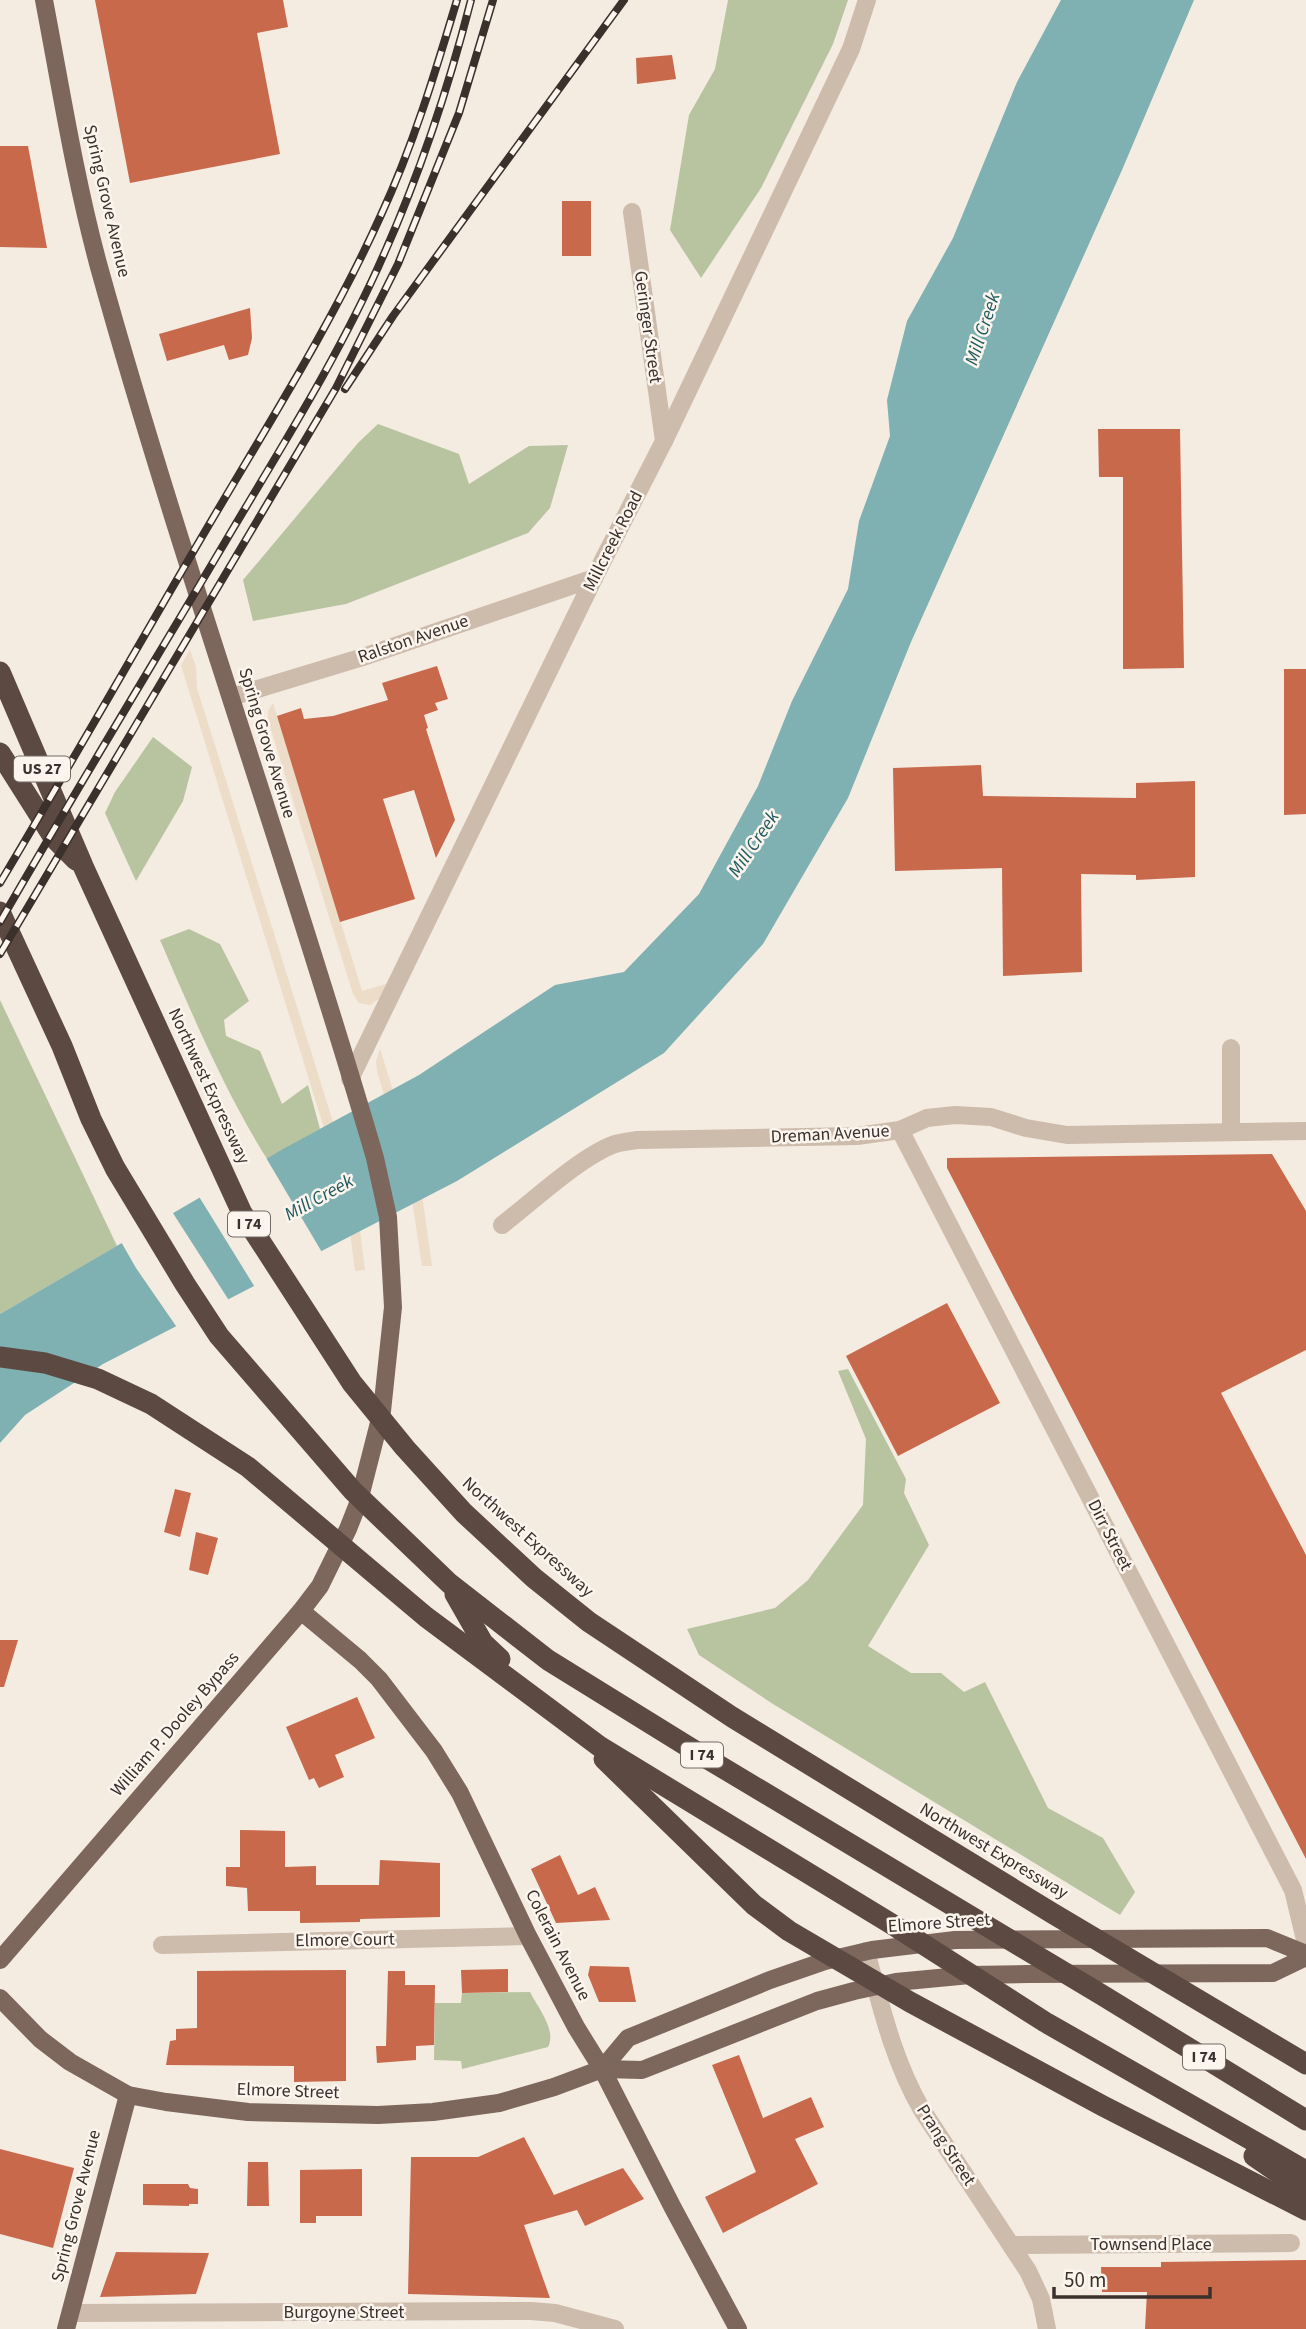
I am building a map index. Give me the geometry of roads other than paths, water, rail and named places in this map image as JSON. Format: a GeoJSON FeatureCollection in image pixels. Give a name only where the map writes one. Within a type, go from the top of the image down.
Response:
{"type":"FeatureCollection","features":[{"type":"Feature","properties":{"kind":"highway","name":"US 27"},"geometry":{"type":"LineString","coordinates":[[0,672],[83,866]]}},
{"type":"Feature","properties":{"kind":"highway"},"geometry":{"type":"LineString","coordinates":[[0,753],[54,838],[83,866]]}},
{"type":"Feature","properties":{"kind":"highway","name":"Northwest Expressway"},"geometry":{"type":"LineString","coordinates":[[83,866],[242,1213],[352,1383],[405,1448],[464,1513],[534,1578],[611,1638],[732,1717],[1052,1913],[1306,2064]]}},
{"type":"Feature","properties":{"kind":"highway","name":"I 74"},"geometry":{"type":"LineString","coordinates":[[0,912],[115,1168],[219,1336],[353,1491],[449,1583],[548,1660],[1306,2120]]}},
{"type":"Feature","properties":{"kind":"highway"},"geometry":{"type":"LineString","coordinates":[[0,1357],[45,1363],[98,1379],[151,1404],[247,1467],[426,1617],[599,1746],[878,1916],[1045,2022],[1306,2171]]}},
{"type":"Feature","properties":{"kind":"highway"},"geometry":{"type":"LineString","coordinates":[[449,1583],[483,1643],[754,1905],[789,1931],[1007,2054],[1306,2210]]}},
{"type":"Feature","properties":{"kind":"highway"},"geometry":{"type":"LineString","coordinates":[[1113,2061],[1306,2192]]}},
{"type":"Feature","properties":{"kind":"main road","name":"Spring Grove Avenue"},"geometry":{"type":"LineString","coordinates":[[44,0],[81,189],[99,265],[141,415],[382,1185],[392,1261],[393,1307],[382,1411],[359,1501]]}},
{"type":"Feature","properties":{"kind":"main road","name":"William P. Dooley Bypass"},"geometry":{"type":"LineString","coordinates":[[0,1960],[301,1611],[320,1586],[359,1501]]}},
{"type":"Feature","properties":{"kind":"main road","name":"Colerain Avenue"},"geometry":{"type":"LineString","coordinates":[[301,1611],[379,1679],[434,1751],[460,1793],[528,1936],[576,2027],[602,2069],[678,2219],[738,2329]]}},
{"type":"Feature","properties":{"kind":"main road","name":"Elmore Street"},"geometry":{"type":"LineString","coordinates":[[602,2069],[628,2038],[770,1980],[825,1961],[921,1942],[1267,1938],[1306,1955]]}},
{"type":"Feature","properties":{"kind":"main road","name":"Elmore Street"},"geometry":{"type":"LineString","coordinates":[[0,1998],[40,2039],[70,2062],[128,2095],[248,2112],[326,2115],[433,2112],[499,2103],[561,2085],[602,2069],[642,2070],[797,2008],[876,1986],[915,1979],[970,1975],[1273,1973],[1306,1955]]}},
{"type":"Feature","properties":{"kind":"main road","name":"Spring Grove Avenue"},"geometry":{"type":"LineString","coordinates":[[68,2321],[128,2095]]}},
{"type":"Feature","properties":{"kind":"street","name":"Millcreek Road"},"geometry":{"type":"LineString","coordinates":[[350,1079],[594,578],[664,441],[852,49],[867,0]]}},
{"type":"Feature","properties":{"kind":"street","name":"Geringer Street"},"geometry":{"type":"LineString","coordinates":[[632,212],[664,441]]}},
{"type":"Feature","properties":{"kind":"street","name":"Ralston Avenue"},"geometry":{"type":"LineString","coordinates":[[231,697],[363,657],[594,578]]}},
{"type":"Feature","properties":{"kind":"street"},"geometry":{"type":"LineString","coordinates":[[1231,1048],[1231,1130]]}},
{"type":"Feature","properties":{"kind":"street","name":"Dreman Avenue"},"geometry":{"type":"LineString","coordinates":[[502,1226],[567,1174],[615,1144],[637,1140],[857,1136],[901,1130],[927,1118],[955,1115],[991,1117],[1026,1128],[1067,1135],[1231,1130],[1306,1131]]}},
{"type":"Feature","properties":{"kind":"street","name":"Dirr Street"},"geometry":{"type":"LineString","coordinates":[[901,1130],[1293,1890],[1306,1944]]}},
{"type":"Feature","properties":{"kind":"street","name":"Elmore Court"},"geometry":{"type":"LineString","coordinates":[[162,1945],[528,1936]]}},
{"type":"Feature","properties":{"kind":"street","name":"Prang Street"},"geometry":{"type":"LineString","coordinates":[[866,1951],[907,2084],[1036,2286],[1045,2311],[1047,2329]]}},
{"type":"Feature","properties":{"kind":"street","name":"Townsend Place"},"geometry":{"type":"LineString","coordinates":[[1011,2245],[1291,2243]]}},
{"type":"Feature","properties":{"kind":"street","name":"Burgoyne Street"},"geometry":{"type":"LineString","coordinates":[[68,2321],[531,2311],[615,2329]]}},
{"type":"Feature","properties":{"kind":"water","name":"Mill Creek"},"geometry":{"type":"Polygon","coordinates":[[[1061,0],[1194,0],[1122,170],[911,642],[848,798],[763,944],[664,1053],[457,1181],[103,1364],[25,1415],[0,1443],[0,1314],[283,1149],[419,1075],[555,985],[624,972],[699,894],[758,786],[792,701],[848,589],[859,521],[890,436],[887,400],[907,321],[953,238],[1017,82],[1061,0]]]}},
{"type":"Feature","properties":{"kind":"railway"},"geometry":{"type":"LineString","coordinates":[[0,883],[341,297],[403,163],[457,0]]}},
{"type":"Feature","properties":{"kind":"railway"},"geometry":{"type":"LineString","coordinates":[[0,922],[294,427],[368,290],[422,161],[471,0]]}},
{"type":"Feature","properties":{"kind":"railway"},"geometry":{"type":"LineString","coordinates":[[0,954],[336,388],[398,264],[459,113],[493,0]]}},
{"type":"Feature","properties":{"kind":"railway"},"geometry":{"type":"LineString","coordinates":[[345,389],[393,316],[624,0]]}}]}
